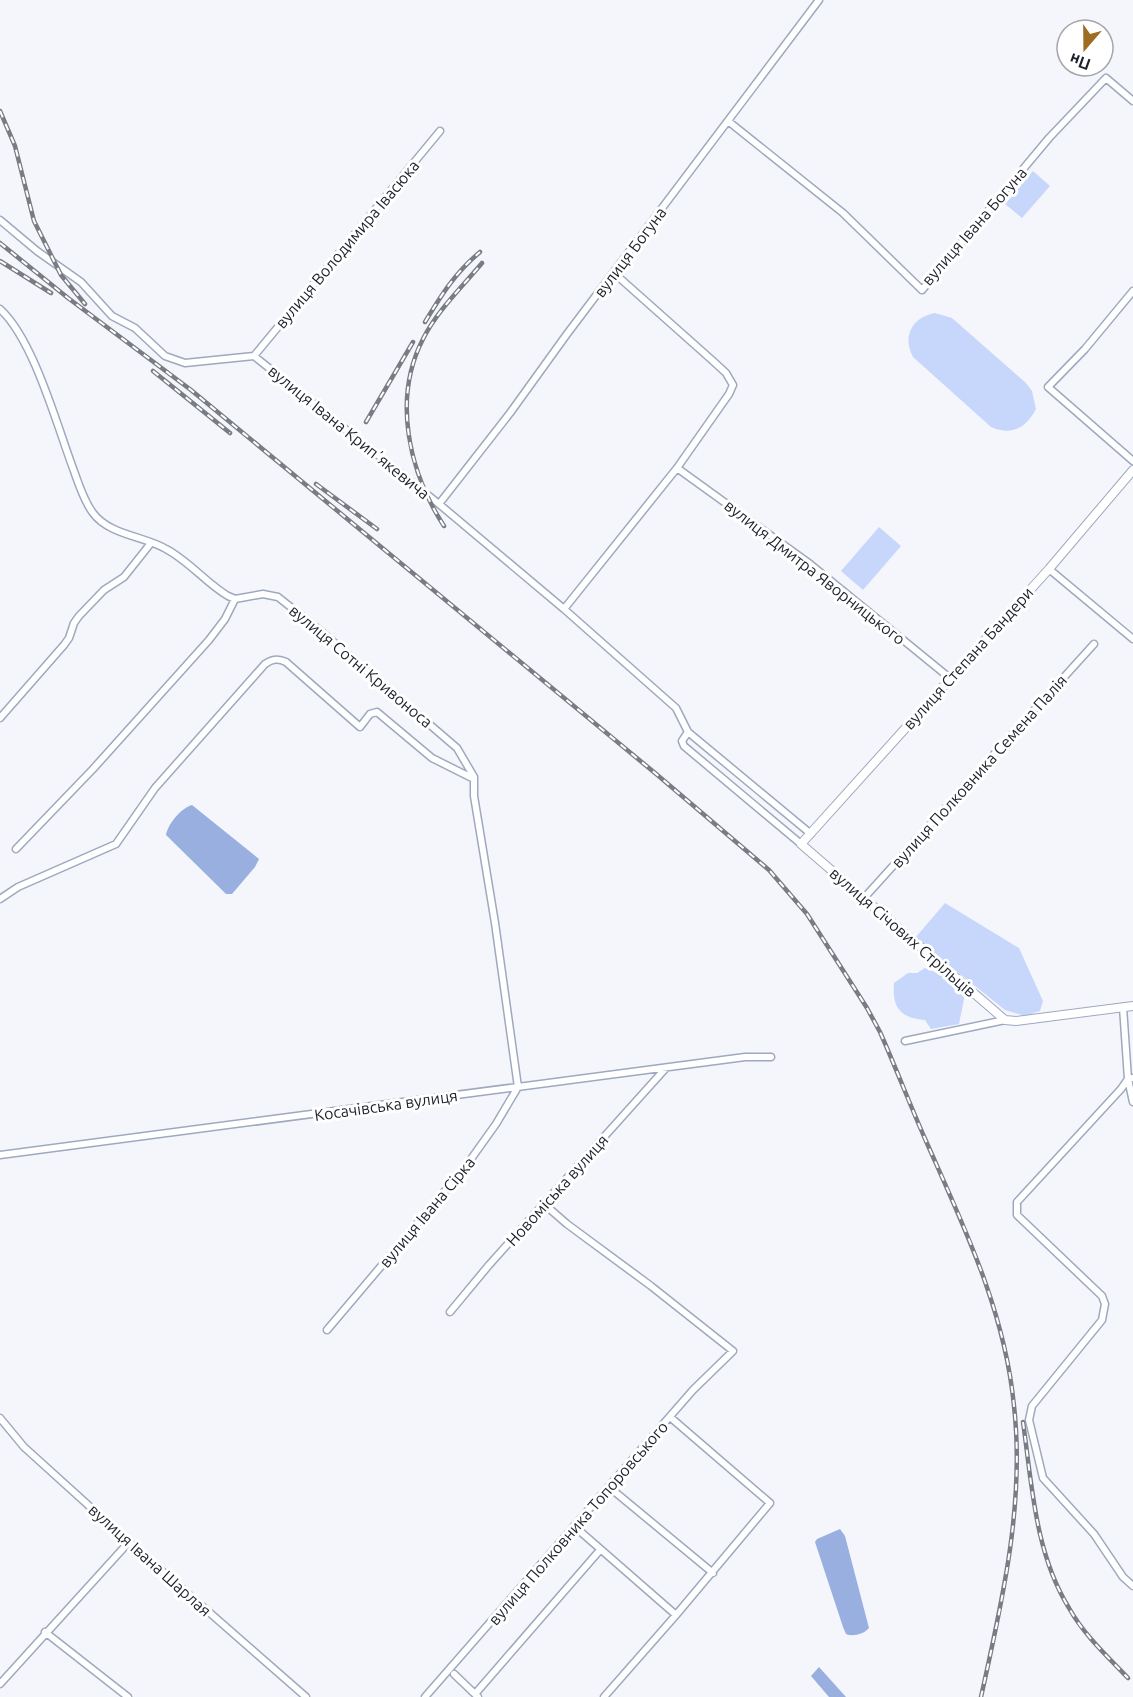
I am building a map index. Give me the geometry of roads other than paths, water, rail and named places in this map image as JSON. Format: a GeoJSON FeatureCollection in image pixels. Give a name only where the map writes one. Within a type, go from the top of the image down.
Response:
{"type":"FeatureCollection","features":[{"type":"Feature","properties":{"kind":"street","name":"вулиця Богуна"},"geometry":{"type":"LineString","coordinates":[[440,504],[819,0]]}},
{"type":"Feature","properties":{"kind":"street","name":"вулиця Івана Богуна"},"geometry":{"type":"LineString","coordinates":[[728,121],[843,213],[922,290],[1048,138],[1106,78],[1133,101]]}},
{"type":"Feature","properties":{"kind":"street","name":"вулиця Володимира Івасюка"},"geometry":{"type":"LineString","coordinates":[[254,356],[440,131]]}},
{"type":"Feature","properties":{"kind":"street","name":"вулиця Івана Крипʼякевича"},"geometry":{"type":"LineString","coordinates":[[0,220],[37,251],[81,282],[112,316],[135,328],[165,356],[185,363],[254,356],[440,504],[564,609],[676,708],[688,732]]}},
{"type":"Feature","properties":{"kind":"street"},"geometry":{"type":"LineString","coordinates":[[564,609],[677,468],[733,385],[726,373],[614,273]]}},
{"type":"Feature","properties":{"kind":"street"},"geometry":{"type":"LineString","coordinates":[[1133,291],[1085,349],[1048,387],[1133,461]]}},
{"type":"Feature","properties":{"kind":"street"},"geometry":{"type":"LineString","coordinates":[[0,309],[25,343],[92,513],[106,524],[174,553],[216,588],[235,598],[225,619],[209,640],[93,769],[16,849]]}},
{"type":"Feature","properties":{"kind":"street","name":"вулиця Дмитра Яворницького"},"geometry":{"type":"LineString","coordinates":[[677,468],[810,564],[951,679]]}},
{"type":"Feature","properties":{"kind":"street","name":"вулиця Степана Бандери"},"geometry":{"type":"LineString","coordinates":[[801,844],[951,679],[1132,473]]}},
{"type":"Feature","properties":{"kind":"street"},"geometry":{"type":"LineString","coordinates":[[0,718],[64,645],[79,616],[104,590],[124,577],[151,543]]}},
{"type":"Feature","properties":{"kind":"street"},"geometry":{"type":"LineString","coordinates":[[1049,568],[1133,639]]}},
{"type":"Feature","properties":{"kind":"street","name":"вулиця Сотні Кривоноса"},"geometry":{"type":"LineString","coordinates":[[235,598],[263,594],[274,595],[283,601],[454,745],[475,779],[474,796],[495,922],[518,1087]]}},
{"type":"Feature","properties":{"kind":"street","name":"вулиця Полковника Семена Палія"},"geometry":{"type":"LineString","coordinates":[[864,898],[1094,644]]}},
{"type":"Feature","properties":{"kind":"street"},"geometry":{"type":"LineString","coordinates":[[0,898],[18,887],[117,844],[155,788],[265,664],[272,660],[280,659],[286,662],[360,727],[370,714],[378,712],[432,758],[475,779]]}},
{"type":"Feature","properties":{"kind":"street"},"geometry":{"type":"LineString","coordinates":[[801,844],[684,746],[682,741],[688,732],[811,834]]}},
{"type":"Feature","properties":{"kind":"street","name":"вулиця Січових Стрільців"},"geometry":{"type":"LineString","coordinates":[[801,844],[1005,1020]]}},
{"type":"Feature","properties":{"kind":"street"},"geometry":{"type":"LineString","coordinates":[[905,1041],[1005,1020],[1017,1021],[1133,1006]]}},
{"type":"Feature","properties":{"kind":"street"},"geometry":{"type":"LineString","coordinates":[[1123,1007],[1133,1102]]}},
{"type":"Feature","properties":{"kind":"street","name":"Косачівська вулиця"},"geometry":{"type":"LineString","coordinates":[[0,1155],[745,1057],[771,1057]]}},
{"type":"Feature","properties":{"kind":"street","name":"Новоміська вулиця"},"geometry":{"type":"LineString","coordinates":[[450,1312],[489,1265],[665,1069]]}},
{"type":"Feature","properties":{"kind":"street"},"geometry":{"type":"LineString","coordinates":[[1130,1078],[1017,1202],[1017,1215],[1102,1296],[1105,1304],[1102,1320],[1032,1406],[1029,1420],[1043,1478],[1094,1534],[1122,1577],[1133,1586]]}},
{"type":"Feature","properties":{"kind":"street","name":"вулиця Івана Сірка"},"geometry":{"type":"LineString","coordinates":[[327,1330],[466,1166],[496,1124],[518,1087]]}},
{"type":"Feature","properties":{"kind":"street","name":"вулиця Полковника Топоровського"},"geometry":{"type":"LineString","coordinates":[[425,1697],[693,1390],[733,1351],[544,1204]]}},
{"type":"Feature","properties":{"kind":"street"},"geometry":{"type":"LineString","coordinates":[[604,1697],[713,1573],[770,1503],[670,1417]]}},
{"type":"Feature","properties":{"kind":"street","name":"вулиця Івана Шарлая"},"geometry":{"type":"LineString","coordinates":[[0,1418],[24,1447],[306,1697]]}},
{"type":"Feature","properties":{"kind":"street"},"geometry":{"type":"LineString","coordinates":[[609,1487],[713,1573]]}},
{"type":"Feature","properties":{"kind":"street"},"geometry":{"type":"LineString","coordinates":[[574,1526],[676,1615]]}},
{"type":"Feature","properties":{"kind":"street"},"geometry":{"type":"LineString","coordinates":[[0,1684],[129,1542]]}},
{"type":"Feature","properties":{"kind":"street"},"geometry":{"type":"LineString","coordinates":[[454,1674],[476,1695],[600,1550]]}},
{"type":"Feature","properties":{"kind":"street"},"geometry":{"type":"LineString","coordinates":[[45,1632],[128,1697]]}},
{"type":"Feature","properties":{"kind":"railway"},"geometry":{"type":"LineString","coordinates":[[0,111],[15,146],[34,221],[61,275],[85,304]]}},
{"type":"Feature","properties":{"kind":"railway"},"geometry":{"type":"LineString","coordinates":[[0,243],[68,298],[191,390],[655,773],[769,870],[807,914],[880,1032],[981,1270],[1002,1337],[1014,1406],[1017,1443],[1014,1516],[1004,1589],[981,1697]]}},
{"type":"Feature","properties":{"kind":"railway"},"geometry":{"type":"LineString","coordinates":[[425,322],[449,284],[480,252]]}},
{"type":"Feature","properties":{"kind":"railway"},"geometry":{"type":"LineString","coordinates":[[0,261],[51,293]]}},
{"type":"Feature","properties":{"kind":"railway"},"geometry":{"type":"LineString","coordinates":[[444,526],[432,505],[414,459],[409,435],[408,386],[414,362],[429,329],[482,263]]}},
{"type":"Feature","properties":{"kind":"railway"},"geometry":{"type":"LineString","coordinates":[[366,422],[413,342]]}},
{"type":"Feature","properties":{"kind":"railway"},"geometry":{"type":"LineString","coordinates":[[153,371],[230,433]]}},
{"type":"Feature","properties":{"kind":"railway"},"geometry":{"type":"LineString","coordinates":[[316,484],[377,529]]}},
{"type":"Feature","properties":{"kind":"railway"},"geometry":{"type":"LineString","coordinates":[[1023,1422],[1042,1542],[1058,1587],[1082,1627],[1128,1678]]}}]}
